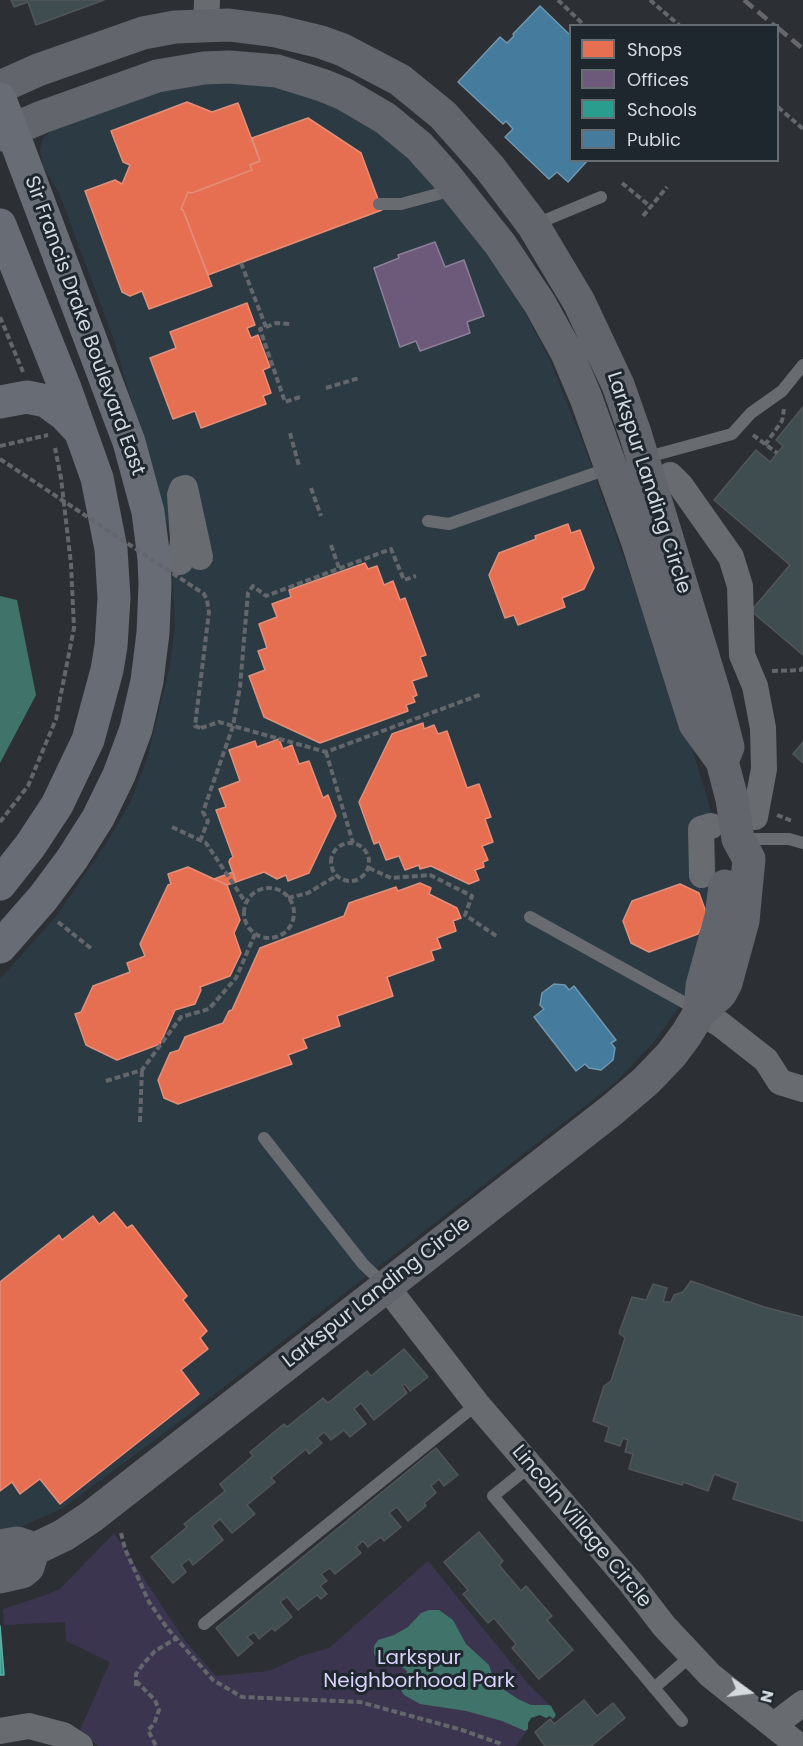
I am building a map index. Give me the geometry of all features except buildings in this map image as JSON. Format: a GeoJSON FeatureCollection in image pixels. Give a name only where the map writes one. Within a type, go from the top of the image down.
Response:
{"type":"FeatureCollection","features":[{"type":"Feature","properties":{"kind":"main road"},"geometry":{"type":"LineString","coordinates":[[207,12],[221,44],[248,68],[274,50],[311,56],[356,75],[381,89],[391,90],[400,80]]}},
{"type":"Feature","properties":{"kind":"main road"},"geometry":{"type":"LineString","coordinates":[[180,71],[197,54],[207,12]]}},
{"type":"Feature","properties":{"kind":"main road","name":"Larkspur Landing Circle"},"geometry":{"type":"LineString","coordinates":[[0,87],[38,70],[143,33],[175,27],[207,12],[250,27],[321,42],[365,60],[400,80],[425,99],[460,132],[495,174],[533,225],[567,281],[618,385],[627,463]]}},
{"type":"Feature","properties":{"kind":"main road","name":"Larkspur Landing Circle"},"geometry":{"type":"LineString","coordinates":[[6,132],[134,83],[180,71],[204,68],[248,68],[300,77],[345,94],[365,104],[411,139],[457,189],[500,244],[540,304],[567,353],[586,398],[627,463],[704,658],[728,747],[722,761],[732,799],[735,827],[726,860],[721,917],[704,975],[700,1012],[670,1055],[630,1095],[91,1517],[64,1535],[33,1550]]}},
{"type":"Feature","properties":{"kind":"main road","name":"Sir Francis Drake Boulevard East"},"geometry":{"type":"LineString","coordinates":[[0,99],[6,132],[129,442],[148,513],[155,584],[153,633],[147,681],[136,729],[119,775],[98,818],[72,859],[27,917],[0,947]]}},
{"type":"Feature","properties":{"kind":"main road","name":"Sir Francis Drake Boulevard East"},"geometry":{"type":"LineString","coordinates":[[0,225],[63,437],[103,502],[111,549],[114,598],[111,646],[88,740],[57,805],[30,846],[0,884]]}},
{"type":"Feature","properties":{"kind":"main road"},"geometry":{"type":"LineString","coordinates":[[500,244],[533,225]]}},
{"type":"Feature","properties":{"kind":"main road"},"geometry":{"type":"LineString","coordinates":[[0,402],[27,397],[46,401],[64,414],[63,437]]}},
{"type":"Feature","properties":{"kind":"main road"},"geometry":{"type":"LineString","coordinates":[[0,1546],[17,1543],[29,1546],[33,1550],[28,1567],[22,1572],[0,1577]]}},
{"type":"Feature","properties":{"kind":"street"},"geometry":{"type":"LineString","coordinates":[[670,475],[681,486],[731,557],[740,586],[742,655],[755,686],[763,728],[764,769],[735,827],[701,829],[702,875]]}},
{"type":"Feature","properties":{"kind":"street"},"geometry":{"type":"LineString","coordinates":[[700,1012],[720,1024],[766,1060],[780,1082],[803,1089]]}},
{"type":"Feature","properties":{"kind":"street","name":"Lincoln Village Circle"},"geometry":{"type":"LineString","coordinates":[[386,1286],[529,1467],[692,1655],[710,1675],[799,1746]]}},
{"type":"Feature","properties":{"kind":"street"},"geometry":{"type":"LineString","coordinates":[[774,1725],[803,1703]]}},
{"type":"Feature","properties":{"kind":"street"},"geometry":{"type":"LineString","coordinates":[[0,1731],[29,1726],[63,1735],[80,1746]]}},
{"type":"Feature","properties":{"kind":"lane"},"geometry":{"type":"LineString","coordinates":[[380,204],[401,204],[457,189]]}},
{"type":"Feature","properties":{"kind":"lane"},"geometry":{"type":"LineString","coordinates":[[533,225],[601,197]]}},
{"type":"Feature","properties":{"kind":"lane"},"geometry":{"type":"LineString","coordinates":[[428,521],[450,524],[627,463],[732,434],[751,413],[782,391],[803,365]]}},
{"type":"Feature","properties":{"kind":"lane"},"geometry":{"type":"LineString","coordinates":[[735,827],[803,843]]}},
{"type":"Feature","properties":{"kind":"lane"},"geometry":{"type":"LineString","coordinates":[[530,917],[700,1012]]}},
{"type":"Feature","properties":{"kind":"lane"},"geometry":{"type":"LineString","coordinates":[[264,1138],[363,1264],[386,1286]]}},
{"type":"Feature","properties":{"kind":"lane"},"geometry":{"type":"LineString","coordinates":[[204,1624],[477,1404]]}},
{"type":"Feature","properties":{"kind":"lane"},"geometry":{"type":"LineString","coordinates":[[529,1467],[493,1496],[682,1721]]}},
{"type":"Feature","properties":{"kind":"lane"},"geometry":{"type":"LineString","coordinates":[[654,1688],[692,1655]]}},
{"type":"Feature","properties":{"kind":"path"},"geometry":{"type":"LineString","coordinates":[[558,0],[583,24]]}},
{"type":"Feature","properties":{"kind":"path"},"geometry":{"type":"LineString","coordinates":[[650,0],[678,24]]}},
{"type":"Feature","properties":{"kind":"path"},"geometry":{"type":"LineString","coordinates":[[779,109],[803,129]]}},
{"type":"Feature","properties":{"kind":"path"},"geometry":{"type":"LineString","coordinates":[[622,183],[651,207]]}},
{"type":"Feature","properties":{"kind":"path"},"geometry":{"type":"LineString","coordinates":[[643,216],[667,187]]}},
{"type":"Feature","properties":{"kind":"path"},"geometry":{"type":"LineString","coordinates":[[241,263],[266,327]]}},
{"type":"Feature","properties":{"kind":"path"},"geometry":{"type":"LineString","coordinates":[[0,317],[26,378]]}},
{"type":"Feature","properties":{"kind":"path"},"geometry":{"type":"LineString","coordinates":[[291,324],[276,323],[260,329],[285,402],[300,397]]}},
{"type":"Feature","properties":{"kind":"path"},"geometry":{"type":"LineString","coordinates":[[326,388],[359,378]]}},
{"type":"Feature","properties":{"kind":"path"},"geometry":{"type":"LineString","coordinates":[[765,445],[782,421],[784,412],[782,391]]}},
{"type":"Feature","properties":{"kind":"path"},"geometry":{"type":"LineString","coordinates":[[49,427],[63,437]]}},
{"type":"Feature","properties":{"kind":"path"},"geometry":{"type":"LineString","coordinates":[[290,433],[299,466]]}},
{"type":"Feature","properties":{"kind":"path"},"geometry":{"type":"LineString","coordinates":[[0,446],[63,437]]}},
{"type":"Feature","properties":{"kind":"path"},"geometry":{"type":"LineString","coordinates":[[0,822],[28,786],[57,719],[74,628],[71,564],[61,478],[63,437]]}},
{"type":"Feature","properties":{"kind":"path"},"geometry":{"type":"LineString","coordinates":[[756,437],[777,453]]}},
{"type":"Feature","properties":{"kind":"path"},"geometry":{"type":"LineString","coordinates":[[0,459],[204,594],[209,612],[195,726],[201,728],[219,722],[326,752],[482,694]]}},
{"type":"Feature","properties":{"kind":"path"},"geometry":{"type":"LineString","coordinates":[[310,488],[321,516]]}},
{"type":"Feature","properties":{"kind":"path"},"geometry":{"type":"LineString","coordinates":[[331,545],[339,568]]}},
{"type":"Feature","properties":{"kind":"path"},"geometry":{"type":"LineString","coordinates":[[200,841],[208,821],[203,813],[233,726],[240,687],[248,592],[254,586],[266,596],[391,549],[404,580],[416,576]]}},
{"type":"Feature","properties":{"kind":"path"},"geometry":{"type":"LineString","coordinates":[[326,752],[353,843]]}},
{"type":"Feature","properties":{"kind":"path"},"geometry":{"type":"LineString","coordinates":[[172,827],[206,843],[246,903]]}},
{"type":"Feature","properties":{"kind":"path"},"geometry":{"type":"LineString","coordinates":[[353,843],[365,849],[370,861],[369,868],[361,878],[342,880],[336,876],[331,864],[333,852],[342,844],[353,843]]}},
{"type":"Feature","properties":{"kind":"path"},"geometry":{"type":"LineString","coordinates":[[369,868],[391,878],[430,875],[472,896],[465,915],[498,937]]}},
{"type":"Feature","properties":{"kind":"path"},"geometry":{"type":"LineString","coordinates":[[288,898],[308,892],[336,876]]}},
{"type":"Feature","properties":{"kind":"path"},"geometry":{"type":"LineString","coordinates":[[269,888],[282,892],[288,898],[293,914],[287,930],[274,937],[255,934],[245,918],[246,903],[253,894],[260,890],[269,888]]}},
{"type":"Feature","properties":{"kind":"path"},"geometry":{"type":"LineString","coordinates":[[55,920],[93,950]]}},
{"type":"Feature","properties":{"kind":"path"},"geometry":{"type":"LineString","coordinates":[[140,1122],[142,1070],[181,1017],[208,1009],[236,978],[255,934]]}},
{"type":"Feature","properties":{"kind":"path"},"geometry":{"type":"LineString","coordinates":[[106,1081],[142,1070]]}},
{"type":"Feature","properties":{"kind":"path"},"geometry":{"type":"LineString","coordinates":[[121,1533],[125,1549],[149,1602],[213,1680],[242,1697],[360,1702],[462,1730],[502,1746]]}},
{"type":"Feature","properties":{"kind":"path"},"geometry":{"type":"LineString","coordinates":[[156,1746],[148,1730],[154,1725],[159,1710],[155,1700],[136,1683],[136,1674],[155,1651],[177,1638]]}},
{"type":"Feature","properties":{"kind":"shaded area"},"geometry":{"type":"Polygon","coordinates":[[[252,81],[319,97],[395,141],[478,239],[523,309],[549,358],[582,440],[694,755],[714,827],[717,877],[696,971],[681,1004],[654,1042],[617,1081],[179,1422],[63,1508],[0,1535],[0,979],[58,914],[107,842],[130,803],[147,759],[169,670],[175,627],[171,537],[113,337],[59,193],[43,167],[40,150],[43,139],[51,130],[183,84],[252,81]]]}},
{"type":"Feature","properties":{"kind":"shaded area"},"geometry":{"type":"Polygon","coordinates":[[[0,596],[17,600],[36,695],[0,763],[0,596]]]}},
{"type":"Feature","properties":{"kind":"shaded area"},"geometry":{"type":"Polygon","coordinates":[[[439,1610],[453,1620],[466,1644],[489,1665],[493,1677],[503,1689],[531,1705],[551,1706],[556,1715],[553,1719],[550,1716],[546,1718],[540,1715],[531,1718],[528,1729],[525,1731],[502,1721],[466,1711],[420,1704],[404,1695],[400,1688],[405,1683],[407,1671],[402,1667],[385,1666],[381,1663],[374,1654],[374,1646],[378,1640],[408,1627],[421,1613],[439,1610]]]}},
{"type":"Feature","properties":{"kind":"green space","name":"Larkspur Neighborhood Park"},"geometry":{"type":"Polygon","coordinates":[[[114,1533],[185,1641],[216,1676],[269,1671],[301,1656],[329,1648],[428,1561],[530,1686],[551,1706],[556,1715],[553,1719],[550,1716],[546,1718],[540,1715],[531,1718],[528,1729],[516,1746],[98,1746],[80,1730],[110,1662],[66,1641],[65,1622],[4,1625],[3,1609],[60,1589],[114,1533]]]}},
{"type":"Feature","properties":{"kind":"railway"},"geometry":{"type":"LineString","coordinates":[[744,0],[773,24]]}},
{"type":"Feature","properties":{"kind":"railway"},"geometry":{"type":"LineString","coordinates":[[779,29],[803,49]]}}]}
